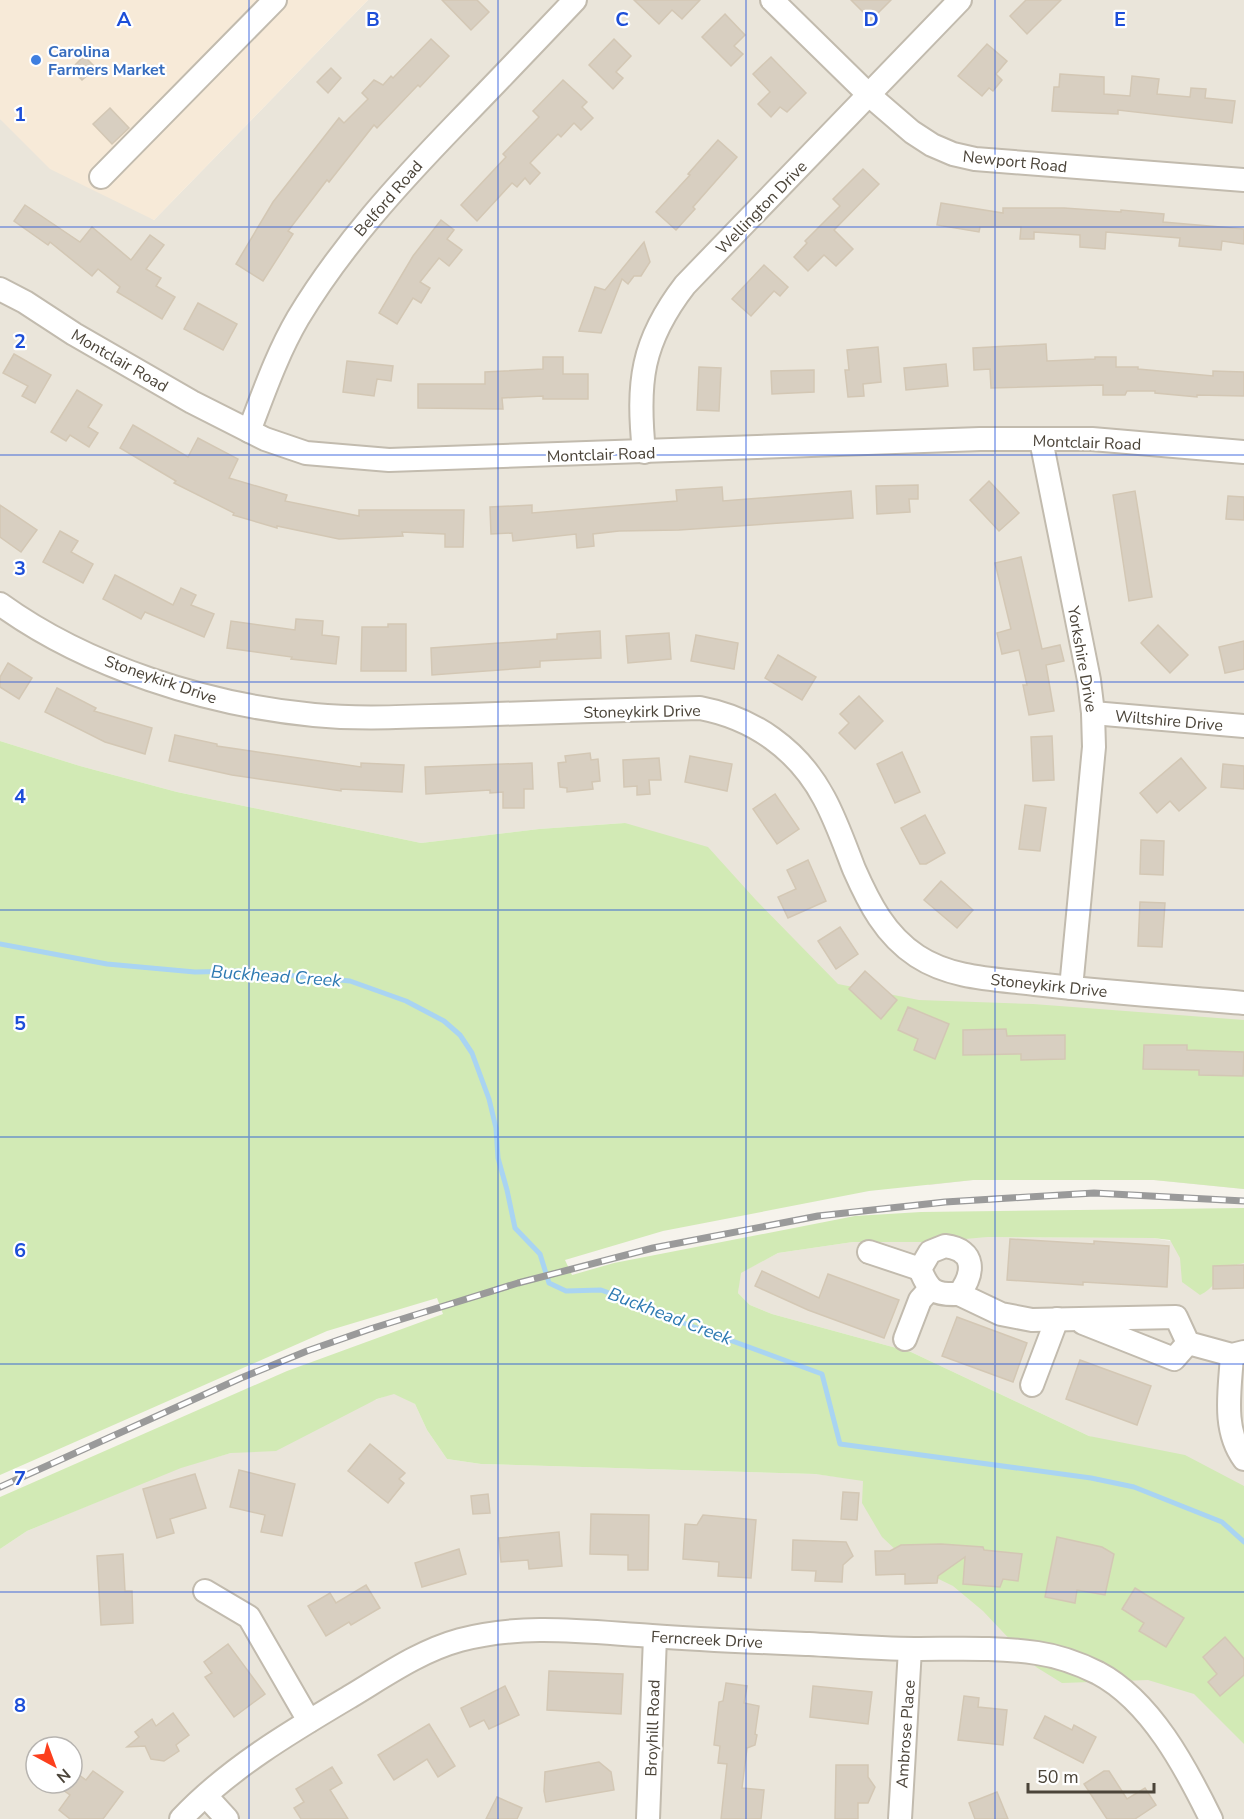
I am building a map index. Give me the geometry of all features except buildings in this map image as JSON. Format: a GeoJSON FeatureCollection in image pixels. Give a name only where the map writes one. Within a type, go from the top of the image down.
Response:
{"type":"FeatureCollection","features":[{"type":"Feature","properties":{"kind":"street"},"geometry":{"type":"LineString","coordinates":[[101,177],[275,0]]}},
{"type":"Feature","properties":{"kind":"street","name":"Belford Road"},"geometry":{"type":"LineString","coordinates":[[249,431],[277,360],[298,319],[329,271],[363,225],[400,182],[575,0]]}},
{"type":"Feature","properties":{"kind":"street","name":"Newport Road"},"geometry":{"type":"LineString","coordinates":[[772,0],[869,95],[912,132],[932,145],[953,154],[975,159],[1244,180]]}},
{"type":"Feature","properties":{"kind":"street","name":"Wellington Drive"},"geometry":{"type":"LineString","coordinates":[[644,452],[640,411],[644,366],[655,334],[671,303],[685,285],[960,0]]}},
{"type":"Feature","properties":{"kind":"street","name":"Montclair Road"},"geometry":{"type":"LineString","coordinates":[[0,289],[192,402],[265,439],[306,453],[389,460],[980,440],[1092,439],[1244,452]]}},
{"type":"Feature","properties":{"kind":"street","name":"Yorkshire Drive"},"geometry":{"type":"LineString","coordinates":[[1041,440],[1089,680],[1093,713],[1094,747],[1071,988]]}},
{"type":"Feature","properties":{"kind":"street","name":"Stoneykirk Drive"},"geometry":{"type":"LineString","coordinates":[[0,604],[54,637],[106,662],[214,699],[270,710],[316,715],[373,717],[700,708],[722,712],[744,720],[782,745],[799,761],[825,799],[872,907],[884,926],[918,957],[949,971],[972,976],[1071,988],[1244,1003]]}},
{"type":"Feature","properties":{"kind":"street","name":"Wiltshire Drive"},"geometry":{"type":"LineString","coordinates":[[1093,713],[1244,726]]}},
{"type":"Feature","properties":{"kind":"street"},"geometry":{"type":"LineString","coordinates":[[904,1339],[920,1300],[925,1279],[925,1258],[938,1247],[945,1246],[960,1250],[969,1262],[971,1270],[959,1294]]}},
{"type":"Feature","properties":{"kind":"street"},"geometry":{"type":"LineString","coordinates":[[869,1252],[925,1279],[937,1293],[959,1294],[1001,1314],[1032,1320],[1176,1317],[1188,1343]]}},
{"type":"Feature","properties":{"kind":"street"},"geometry":{"type":"LineString","coordinates":[[1065,1319],[1174,1359],[1188,1343]]}},
{"type":"Feature","properties":{"kind":"street"},"geometry":{"type":"LineString","coordinates":[[1032,1385],[1065,1319]]}},
{"type":"Feature","properties":{"kind":"street"},"geometry":{"type":"LineString","coordinates":[[1188,1343],[1238,1354],[1229,1426],[1244,1459]]}},
{"type":"Feature","properties":{"kind":"street"},"geometry":{"type":"LineString","coordinates":[[205,1591],[249,1617],[309,1721]]}},
{"type":"Feature","properties":{"kind":"street","name":"Ferncreek Drive"},"geometry":{"type":"LineString","coordinates":[[181,1819],[257,1755],[405,1663],[436,1648],[480,1635],[525,1629],[560,1629],[655,1637],[1042,1653],[1076,1663],[1101,1675],[1126,1694],[1170,1744],[1186,1768],[1211,1819]]}},
{"type":"Feature","properties":{"kind":"street","name":"Broyhill Road"},"geometry":{"type":"LineString","coordinates":[[648,1819],[655,1637]]}},
{"type":"Feature","properties":{"kind":"street","name":"Ambrose Place"},"geometry":{"type":"LineString","coordinates":[[900,1819],[910,1649]]}},
{"type":"Feature","properties":{"kind":"street"},"geometry":{"type":"LineString","coordinates":[[206,1796],[227,1819]]}},
{"type":"Feature","properties":{"kind":"shaded area"},"geometry":{"type":"Polygon","coordinates":[[[0,0],[368,0],[154,220],[50,169],[0,119],[0,0]]]}},
{"type":"Feature","properties":{"kind":"shaded area"},"geometry":{"type":"Polygon","coordinates":[[[368,0],[1244,0],[1244,1189],[1154,1180],[973,1180],[929,1185],[625,823],[539,829],[421,843],[177,792],[80,766],[0,741],[0,119],[154,220],[368,0]]]}},
{"type":"Feature","properties":{"kind":"shaded area"},"geometry":{"type":"Polygon","coordinates":[[[988,1237],[1153,1238],[1244,1254],[1244,1492],[1089,1436],[911,1352],[772,1314],[750,1305],[738,1293],[740,1273],[778,1253],[853,1242],[988,1237]]]}},
{"type":"Feature","properties":{"kind":"shaded area"},"geometry":{"type":"Polygon","coordinates":[[[394,1393],[415,1404],[427,1430],[447,1459],[481,1464],[815,1474],[981,1495],[1244,1609],[1244,1819],[0,1819],[0,1549],[27,1531],[181,1467],[231,1453],[394,1393]]]}},
{"type":"Feature","properties":{"kind":"green space"},"geometry":{"type":"Polygon","coordinates":[[[0,741],[80,766],[177,792],[421,843],[539,829],[625,823],[708,847],[838,984],[919,1000],[1033,1004],[1244,1020],[1244,1189],[1154,1180],[973,1180],[869,1191],[663,1231],[565,1260],[572,1275],[614,1263],[855,1216],[921,1212],[1244,1208],[1244,1263],[1229,1269],[1200,1295],[1182,1282],[1180,1258],[1170,1240],[988,1237],[930,1242],[853,1242],[778,1253],[741,1273],[738,1293],[750,1305],[772,1314],[911,1352],[1089,1436],[1185,1455],[1244,1486],[1244,1744],[1194,1694],[1148,1680],[1062,1683],[1036,1667],[983,1611],[953,1586],[914,1567],[882,1537],[862,1503],[863,1481],[815,1474],[481,1464],[447,1459],[427,1430],[415,1404],[394,1394],[377,1399],[276,1451],[231,1453],[181,1468],[27,1531],[0,1549],[0,1497],[287,1371],[443,1314],[437,1298],[327,1331],[0,1475],[0,741]]]}},
{"type":"Feature","properties":{"kind":"waterway","name":"Buckhead Creek"},"geometry":{"type":"LineString","coordinates":[[0,944],[107,964],[195,972],[242,971],[350,981],[406,1001],[444,1021],[460,1035],[472,1053],[489,1099],[496,1128],[498,1158],[515,1228],[540,1254],[549,1283],[566,1291],[601,1290],[822,1374],[840,1444],[1091,1478],[1134,1487],[1222,1522],[1244,1542]]}},
{"type":"Feature","properties":{"kind":"railway"},"geometry":{"type":"LineString","coordinates":[[0,1487],[241,1378],[307,1351],[518,1283],[653,1248],[818,1216],[945,1202],[1094,1193],[1244,1201]]}},
{"type":"Feature","properties":{"kind":"place","name":"Carolina Farmers Market"},"geometry":{"type":"Point","coordinates":[36,60]}}]}
